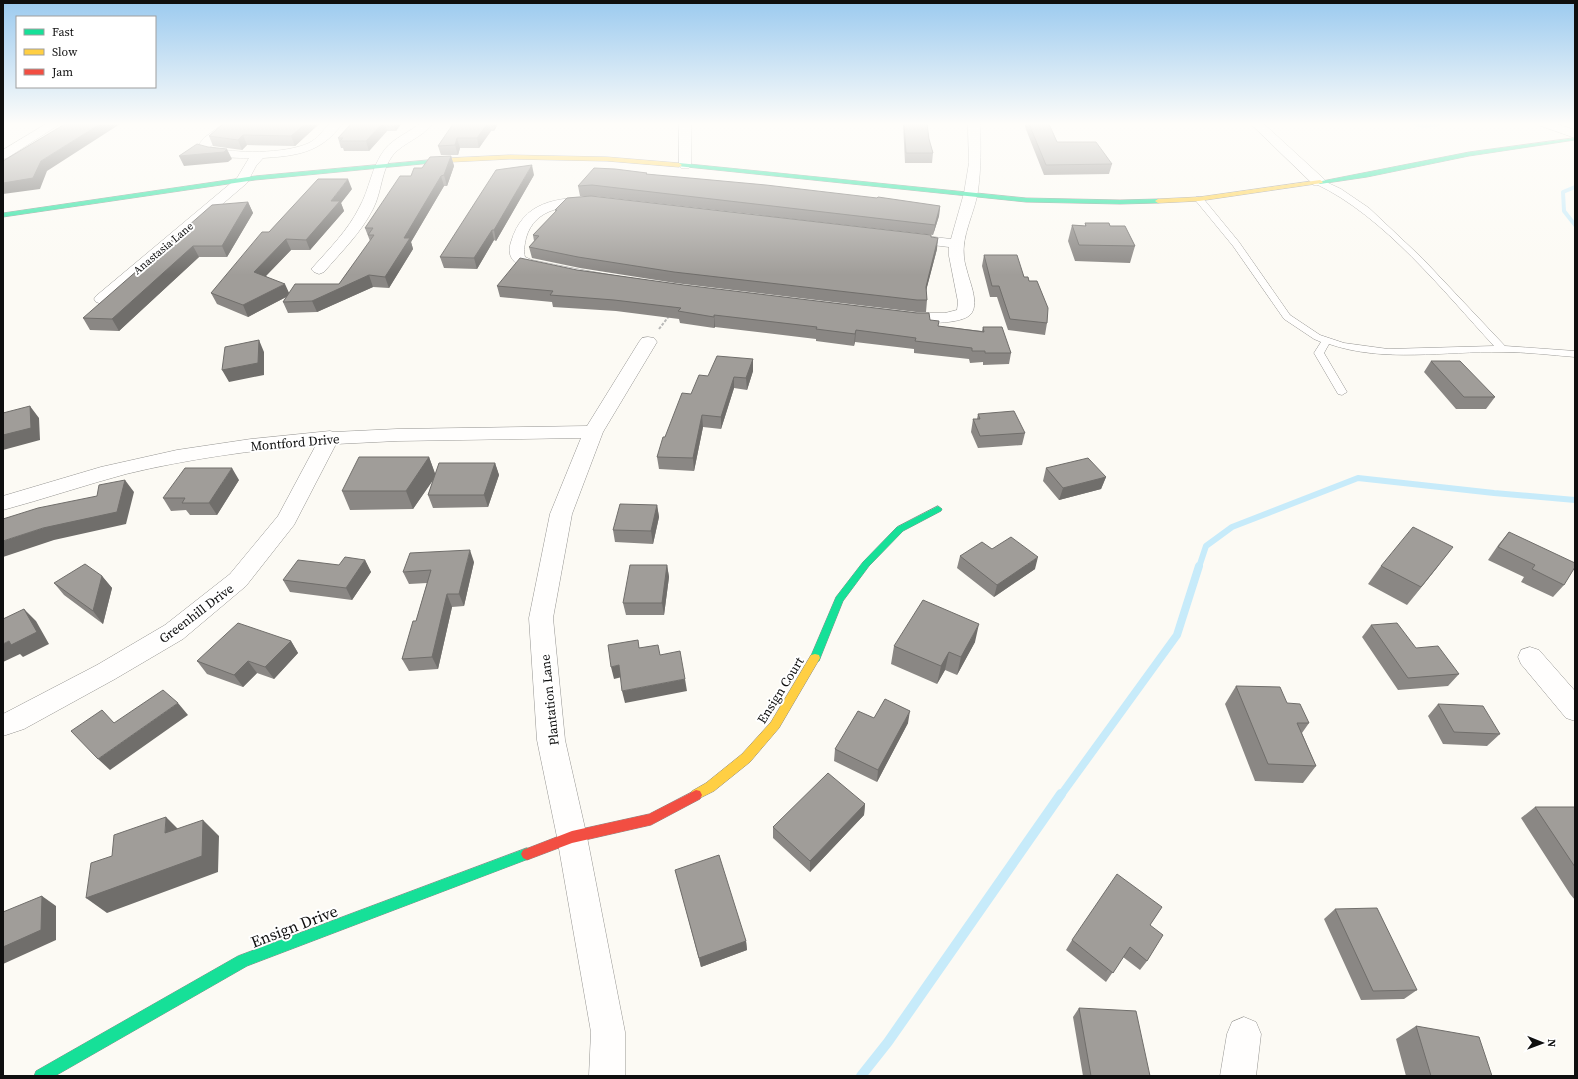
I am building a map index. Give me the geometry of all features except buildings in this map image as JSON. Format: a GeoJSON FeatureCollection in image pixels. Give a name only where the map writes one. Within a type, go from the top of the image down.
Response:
{"type":"FeatureCollection","features":[{"type":"Feature","properties":{"kind":"street","name":"Anastasia Lane"},"geometry":{"type":"LineString","coordinates":[[102,300],[242,180],[245,174]]}},
{"type":"Feature","properties":{"kind":"street"},"geometry":{"type":"LineString","coordinates":[[3,215],[242,180],[295,174]]}},
{"type":"Feature","properties":{"kind":"street"},"geometry":{"type":"LineString","coordinates":[[319,269],[355,225],[366,208],[379,174]]}},
{"type":"Feature","properties":{"kind":"street"},"geometry":{"type":"LineString","coordinates":[[777,174],[1026,200],[1068,202],[1199,199],[1370,174]]}},
{"type":"Feature","properties":{"kind":"street"},"geometry":{"type":"LineString","coordinates":[[957,244],[614,202],[574,202],[549,204],[522,228],[516,246],[515,262],[579,275],[692,291],[916,318],[962,318],[966,302],[956,256],[957,244],[970,194],[973,174]]}},
{"type":"Feature","properties":{"kind":"street"},"geometry":{"type":"LineString","coordinates":[[1311,174],[1319,182]]}},
{"type":"Feature","properties":{"kind":"street","name":"Plantation Lane"},"geometry":{"type":"LineString","coordinates":[[607,1076],[608,1032],[572,837],[551,740],[541,618],[561,514],[593,432],[648,342]]}},
{"type":"Feature","properties":{"kind":"street","name":"Montford Drive"},"geometry":{"type":"LineString","coordinates":[[3,503],[133,466],[201,452],[268,443],[330,437],[593,432]]}},
{"type":"Feature","properties":{"kind":"street","name":"Greenhill Drive"},"geometry":{"type":"LineString","coordinates":[[3,725],[15,721],[106,672],[174,632],[238,580],[286,520],[330,437]]}},
{"type":"Feature","properties":{"kind":"street","name":"Ensign Court"},"geometry":{"type":"LineString","coordinates":[[572,837],[651,819],[710,786],[746,758],[775,725],[812,665],[839,600],[866,564],[900,529],[938,509]]}},
{"type":"Feature","properties":{"kind":"street"},"geometry":{"type":"LineString","coordinates":[[1530,657],[1575,710]]}},
{"type":"Feature","properties":{"kind":"street","name":"Ensign Drive"},"geometry":{"type":"LineString","coordinates":[[41,1076],[242,961],[572,837]]}},
{"type":"Feature","properties":{"kind":"street"},"geometry":{"type":"LineString","coordinates":[[1238,1076],[1244,1034]]}},
{"type":"Feature","properties":{"kind":"lane"},"geometry":{"type":"LineString","coordinates":[[1319,182],[1338,191],[1366,210],[1419,260],[1502,349]]}},
{"type":"Feature","properties":{"kind":"lane"},"geometry":{"type":"LineString","coordinates":[[1199,199],[1236,244],[1288,317],[1317,337],[1343,346],[1388,352],[1502,349],[1575,354]]}},
{"type":"Feature","properties":{"kind":"lane"},"geometry":{"type":"LineString","coordinates":[[1327,340],[1319,353],[1342,392]]}},
{"type":"Feature","properties":{"kind":"waterway"},"geometry":{"type":"LineString","coordinates":[[1575,187],[1563,192],[1564,211],[1575,225]]}},
{"type":"Feature","properties":{"kind":"waterway"},"geometry":{"type":"LineString","coordinates":[[1199,567],[1206,546],[1232,527],[1358,478],[1494,493],[1575,500]]}},
{"type":"Feature","properties":{"kind":"waterway"},"geometry":{"type":"LineString","coordinates":[[1061,795],[1177,635],[1199,566]]}},
{"type":"Feature","properties":{"kind":"waterway"},"geometry":{"type":"LineString","coordinates":[[861,1076],[888,1042],[1061,794]]}},
{"type":"Feature","properties":{"kind":"traffic: fast"},"geometry":{"type":"LineString","coordinates":[[3,215],[255,178],[295,174]]}},
{"type":"Feature","properties":{"kind":"traffic: fast"},"geometry":{"type":"LineString","coordinates":[[772,174],[1026,200],[1120,202],[1158,201]]}},
{"type":"Feature","properties":{"kind":"traffic: fast"},"geometry":{"type":"LineString","coordinates":[[1320,182],[1370,174]]}},
{"type":"Feature","properties":{"kind":"traffic: fast"},"geometry":{"type":"LineString","coordinates":[[815,658],[839,600],[866,564],[900,529],[938,509]]}},
{"type":"Feature","properties":{"kind":"traffic: fast"},"geometry":{"type":"LineString","coordinates":[[41,1076],[243,961],[527,854]]}},
{"type":"Feature","properties":{"kind":"traffic: slow"},"geometry":{"type":"LineString","coordinates":[[1158,201],[1199,199],[1320,182]]}},
{"type":"Feature","properties":{"kind":"traffic: slow"},"geometry":{"type":"LineString","coordinates":[[696,795],[710,787],[746,758],[775,725],[815,658]]}},
{"type":"Feature","properties":{"kind":"traffic: jam"},"geometry":{"type":"LineString","coordinates":[[527,854],[572,837],[651,819],[696,795]]}}]}
